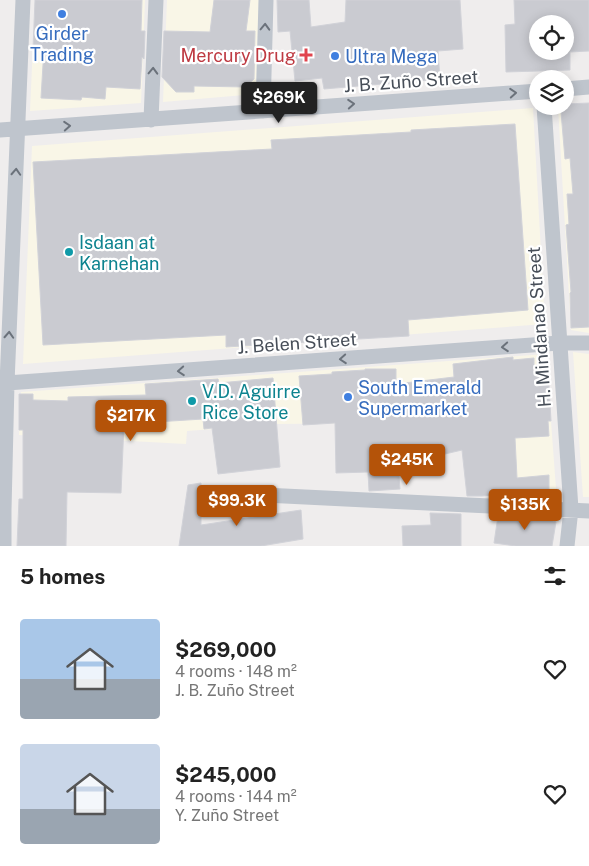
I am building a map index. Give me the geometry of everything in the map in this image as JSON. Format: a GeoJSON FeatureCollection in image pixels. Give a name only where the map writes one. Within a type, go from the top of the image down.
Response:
{"type":"FeatureCollection","features":[{"type":"Feature","properties":{"kind":"street"},"geometry":{"type":"LineString","coordinates":[[4,546],[7,384],[23,0]]}},
{"type":"Feature","properties":{"kind":"street"},"geometry":{"type":"LineString","coordinates":[[151,120],[156,0]]}},
{"type":"Feature","properties":{"kind":"street"},"geometry":{"type":"LineString","coordinates":[[263,111],[266,0]]}},
{"type":"Feature","properties":{"kind":"street"},"geometry":{"type":"LineString","coordinates":[[574,88],[589,87]]}},
{"type":"Feature","properties":{"kind":"street","name":"J. B. Zuño Street"},"geometry":{"type":"LineString","coordinates":[[0,130],[529,92]]}},
{"type":"Feature","properties":{"kind":"street","name":"H. Mindanao Street"},"geometry":{"type":"LineString","coordinates":[[545,115],[570,509],[567,546]]}},
{"type":"Feature","properties":{"kind":"street","name":"J. Belen Street"},"geometry":{"type":"LineString","coordinates":[[7,384],[559,343],[589,343]]}},
{"type":"Feature","properties":{"kind":"street"},"geometry":{"type":"LineString","coordinates":[[223,493],[589,511]]}},
{"type":"Feature","properties":{"kind":"shaded area"},"geometry":{"type":"Polygon","coordinates":[[[35,0],[145,0],[141,103],[30,111],[35,0]]]}},
{"type":"Feature","properties":{"kind":"shaded area"},"geometry":{"type":"Polygon","coordinates":[[[167,0],[259,0],[256,94],[163,102],[167,0]]]}},
{"type":"Feature","properties":{"kind":"shaded area"},"geometry":{"type":"Polygon","coordinates":[[[589,104],[589,333],[571,330],[558,115],[574,115],[574,105],[589,104]]]}},
{"type":"Feature","properties":{"kind":"shaded area"},"geometry":{"type":"Polygon","coordinates":[[[529,108],[529,115],[533,115],[545,324],[23,364],[32,146],[529,108]]]}},
{"type":"Feature","properties":{"kind":"shaded area"},"geometry":{"type":"Polygon","coordinates":[[[573,352],[589,354],[589,497],[583,497],[573,352]]]}},
{"type":"Feature","properties":{"kind":"shaded area"},"geometry":{"type":"Polygon","coordinates":[[[546,354],[557,502],[498,500],[490,422],[278,424],[187,431],[186,444],[19,435],[21,392],[546,354]]]}},
{"type":"Feature","properties":{"kind":"building"},"geometry":{"type":"Polygon","coordinates":[[[35,0],[142,0],[141,31],[145,31],[140,89],[106,87],[105,99],[82,97],[81,100],[41,98],[44,48],[33,48],[35,0]]]}},
{"type":"Feature","properties":{"kind":"building"},"geometry":{"type":"Polygon","coordinates":[[[214,0],[250,0],[246,31],[255,31],[254,79],[245,87],[194,86],[194,92],[176,92],[162,77],[164,31],[210,32],[214,0]]]}},
{"type":"Feature","properties":{"kind":"building"},"geometry":{"type":"Polygon","coordinates":[[[277,0],[309,0],[311,27],[345,22],[346,0],[460,0],[463,49],[438,51],[440,79],[324,89],[322,78],[295,81],[290,31],[278,32],[277,0]]]}},
{"type":"Feature","properties":{"kind":"building"},"geometry":{"type":"Polygon","coordinates":[[[514,0],[589,0],[589,51],[574,52],[574,15],[529,15],[529,60],[570,60],[570,70],[506,72],[505,25],[515,24],[514,0]]]}},
{"type":"Feature","properties":{"kind":"building"},"geometry":{"type":"Polygon","coordinates":[[[589,103],[589,327],[571,328],[571,292],[566,225],[569,224],[567,194],[573,194],[570,158],[565,159],[561,115],[574,115],[574,104],[589,103]]]}},
{"type":"Feature","properties":{"kind":"building"},"geometry":{"type":"Polygon","coordinates":[[[515,124],[528,310],[408,320],[409,336],[226,347],[226,335],[43,345],[33,162],[272,149],[271,140],[515,124]]]}},
{"type":"Feature","properties":{"kind":"building"},"geometry":{"type":"Polygon","coordinates":[[[513,357],[513,360],[534,358],[534,368],[548,367],[551,421],[548,421],[549,436],[515,438],[517,478],[549,475],[549,500],[501,497],[502,494],[467,496],[462,450],[398,465],[400,489],[369,491],[368,472],[336,473],[335,423],[303,425],[299,376],[365,369],[396,369],[396,384],[454,377],[453,364],[513,357]]]}},
{"type":"Feature","properties":{"kind":"building"},"geometry":{"type":"Polygon","coordinates":[[[273,378],[280,467],[218,474],[212,428],[204,429],[203,419],[124,424],[121,493],[67,492],[66,546],[17,546],[19,499],[23,499],[23,430],[19,430],[19,394],[33,394],[33,400],[68,401],[68,397],[146,395],[145,384],[218,379],[219,383],[273,378]]]}},
{"type":"Feature","properties":{"kind":"building"},"geometry":{"type":"Polygon","coordinates":[[[201,483],[201,525],[301,510],[303,539],[261,546],[179,546],[188,485],[201,483]]]}},
{"type":"Feature","properties":{"kind":"building"},"geometry":{"type":"Polygon","coordinates":[[[430,513],[461,514],[461,546],[403,546],[402,526],[431,525],[430,513]]]}},
{"type":"Feature","properties":{"kind":"building"},"geometry":{"type":"Polygon","coordinates":[[[498,516],[549,518],[549,520],[556,522],[552,546],[516,546],[494,543],[498,516]]]}},
{"type":"Feature","properties":{"kind":"place","name":"Girder Trading"},"geometry":{"type":"Point","coordinates":[62,14]}},
{"type":"Feature","properties":{"kind":"place","name":"Mercury Drug"},"geometry":{"type":"Point","coordinates":[306,55]}},
{"type":"Feature","properties":{"kind":"place","name":"Ultra Mega"},"geometry":{"type":"Point","coordinates":[335,56]}},
{"type":"Feature","properties":{"kind":"place","name":"Isdaan at Karnehan"},"geometry":{"type":"Point","coordinates":[69,252]}},
{"type":"Feature","properties":{"kind":"place","name":"South Emerald Supermarket"},"geometry":{"type":"Point","coordinates":[348,397]}},
{"type":"Feature","properties":{"kind":"place","name":"V.D. Aguirre Rice Store"},"geometry":{"type":"Point","coordinates":[192,401]}}]}
